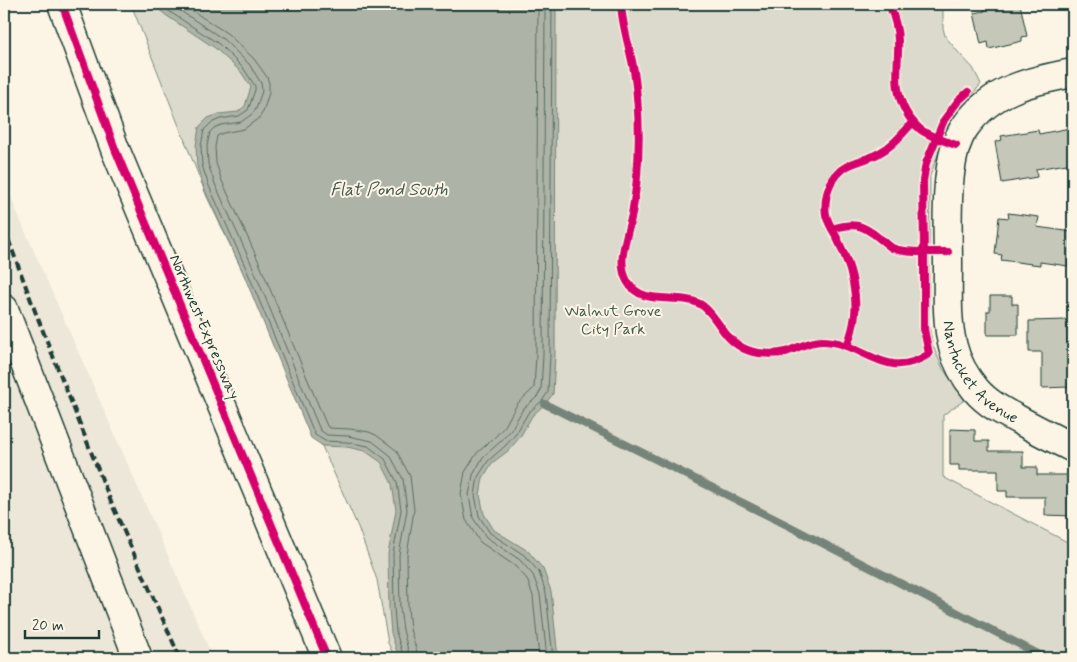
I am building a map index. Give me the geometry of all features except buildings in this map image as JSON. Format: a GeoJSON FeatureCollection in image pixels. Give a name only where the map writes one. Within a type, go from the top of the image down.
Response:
{"type":"FeatureCollection","features":[{"type":"Feature","properties":{"kind":"main road","name":"Northwest Expressway"},"geometry":{"type":"LineString","coordinates":[[62,4],[115,149],[327,658]]}},
{"type":"Feature","properties":{"kind":"main road","name":"Nantucket Avenue"},"geometry":{"type":"LineString","coordinates":[[1073,73],[1038,80],[1013,88],[996,97],[979,110],[964,128],[955,147],[948,190],[949,327],[953,348],[962,370],[977,391],[993,406],[1073,448]]}},
{"type":"Feature","properties":{"kind":"main road"},"geometry":{"type":"LineString","coordinates":[[4,309],[138,658]]}},
{"type":"Feature","properties":{"kind":"shaded area"},"geometry":{"type":"Polygon","coordinates":[[[4,179],[15,208],[213,658],[4,658],[4,179]]]}},
{"type":"Feature","properties":{"kind":"green space","name":"Walnut Grove City Park"},"geometry":{"type":"Polygon","coordinates":[[[131,4],[943,4],[945,36],[973,68],[981,84],[962,108],[950,128],[930,176],[929,325],[933,346],[943,369],[966,399],[943,415],[943,477],[1073,545],[1073,658],[395,658],[388,643],[377,580],[358,527],[264,316],[207,197],[131,4]]]}},
{"type":"Feature","properties":{"kind":"water","name":"Flat Pond South"},"geometry":{"type":"Polygon","coordinates":[[[152,4],[556,4],[555,355],[553,394],[532,416],[520,437],[508,451],[492,463],[483,478],[480,495],[484,514],[494,530],[528,551],[543,569],[551,591],[558,658],[399,658],[391,633],[389,608],[388,554],[396,510],[392,484],[381,462],[365,451],[347,447],[323,446],[311,438],[241,268],[204,188],[197,166],[196,146],[199,127],[208,118],[219,114],[238,112],[245,106],[251,87],[241,72],[215,48],[152,4]]]}},
{"type":"Feature","properties":{"kind":"waterway"},"geometry":{"type":"LineString","coordinates":[[545,404],[787,525],[1046,658]]}},
{"type":"Feature","properties":{"kind":"railway"},"geometry":{"type":"LineString","coordinates":[[4,228],[111,502],[180,658]]}},
{"type":"Feature","properties":{"kind":"cycle path"},"geometry":{"type":"LineString","coordinates":[[62,4],[115,149],[327,658]]}},
{"type":"Feature","properties":{"kind":"cycle path"},"geometry":{"type":"LineString","coordinates":[[621,4],[624,29],[634,71],[638,110],[637,182],[623,256],[624,273],[627,281],[634,289],[651,297],[681,299],[700,304],[709,311],[732,340],[753,352],[783,353],[808,343],[822,341],[850,347],[886,363],[899,364],[913,362],[929,354],[924,329],[924,252],[948,252]]}},
{"type":"Feature","properties":{"kind":"cycle path"},"geometry":{"type":"LineString","coordinates":[[889,4],[898,36],[897,77],[899,94],[906,112],[921,130],[956,145]]}},
{"type":"Feature","properties":{"kind":"cycle path"},"geometry":{"type":"LineString","coordinates":[[832,229],[846,225],[862,227],[892,248],[924,252],[923,181],[926,163],[944,120],[958,101],[968,92]]}},
{"type":"Feature","properties":{"kind":"cycle path"},"geometry":{"type":"LineString","coordinates":[[847,346],[855,315],[855,291],[846,259],[826,215],[825,205],[828,189],[833,179],[841,170],[889,147],[913,122]]}}]}
